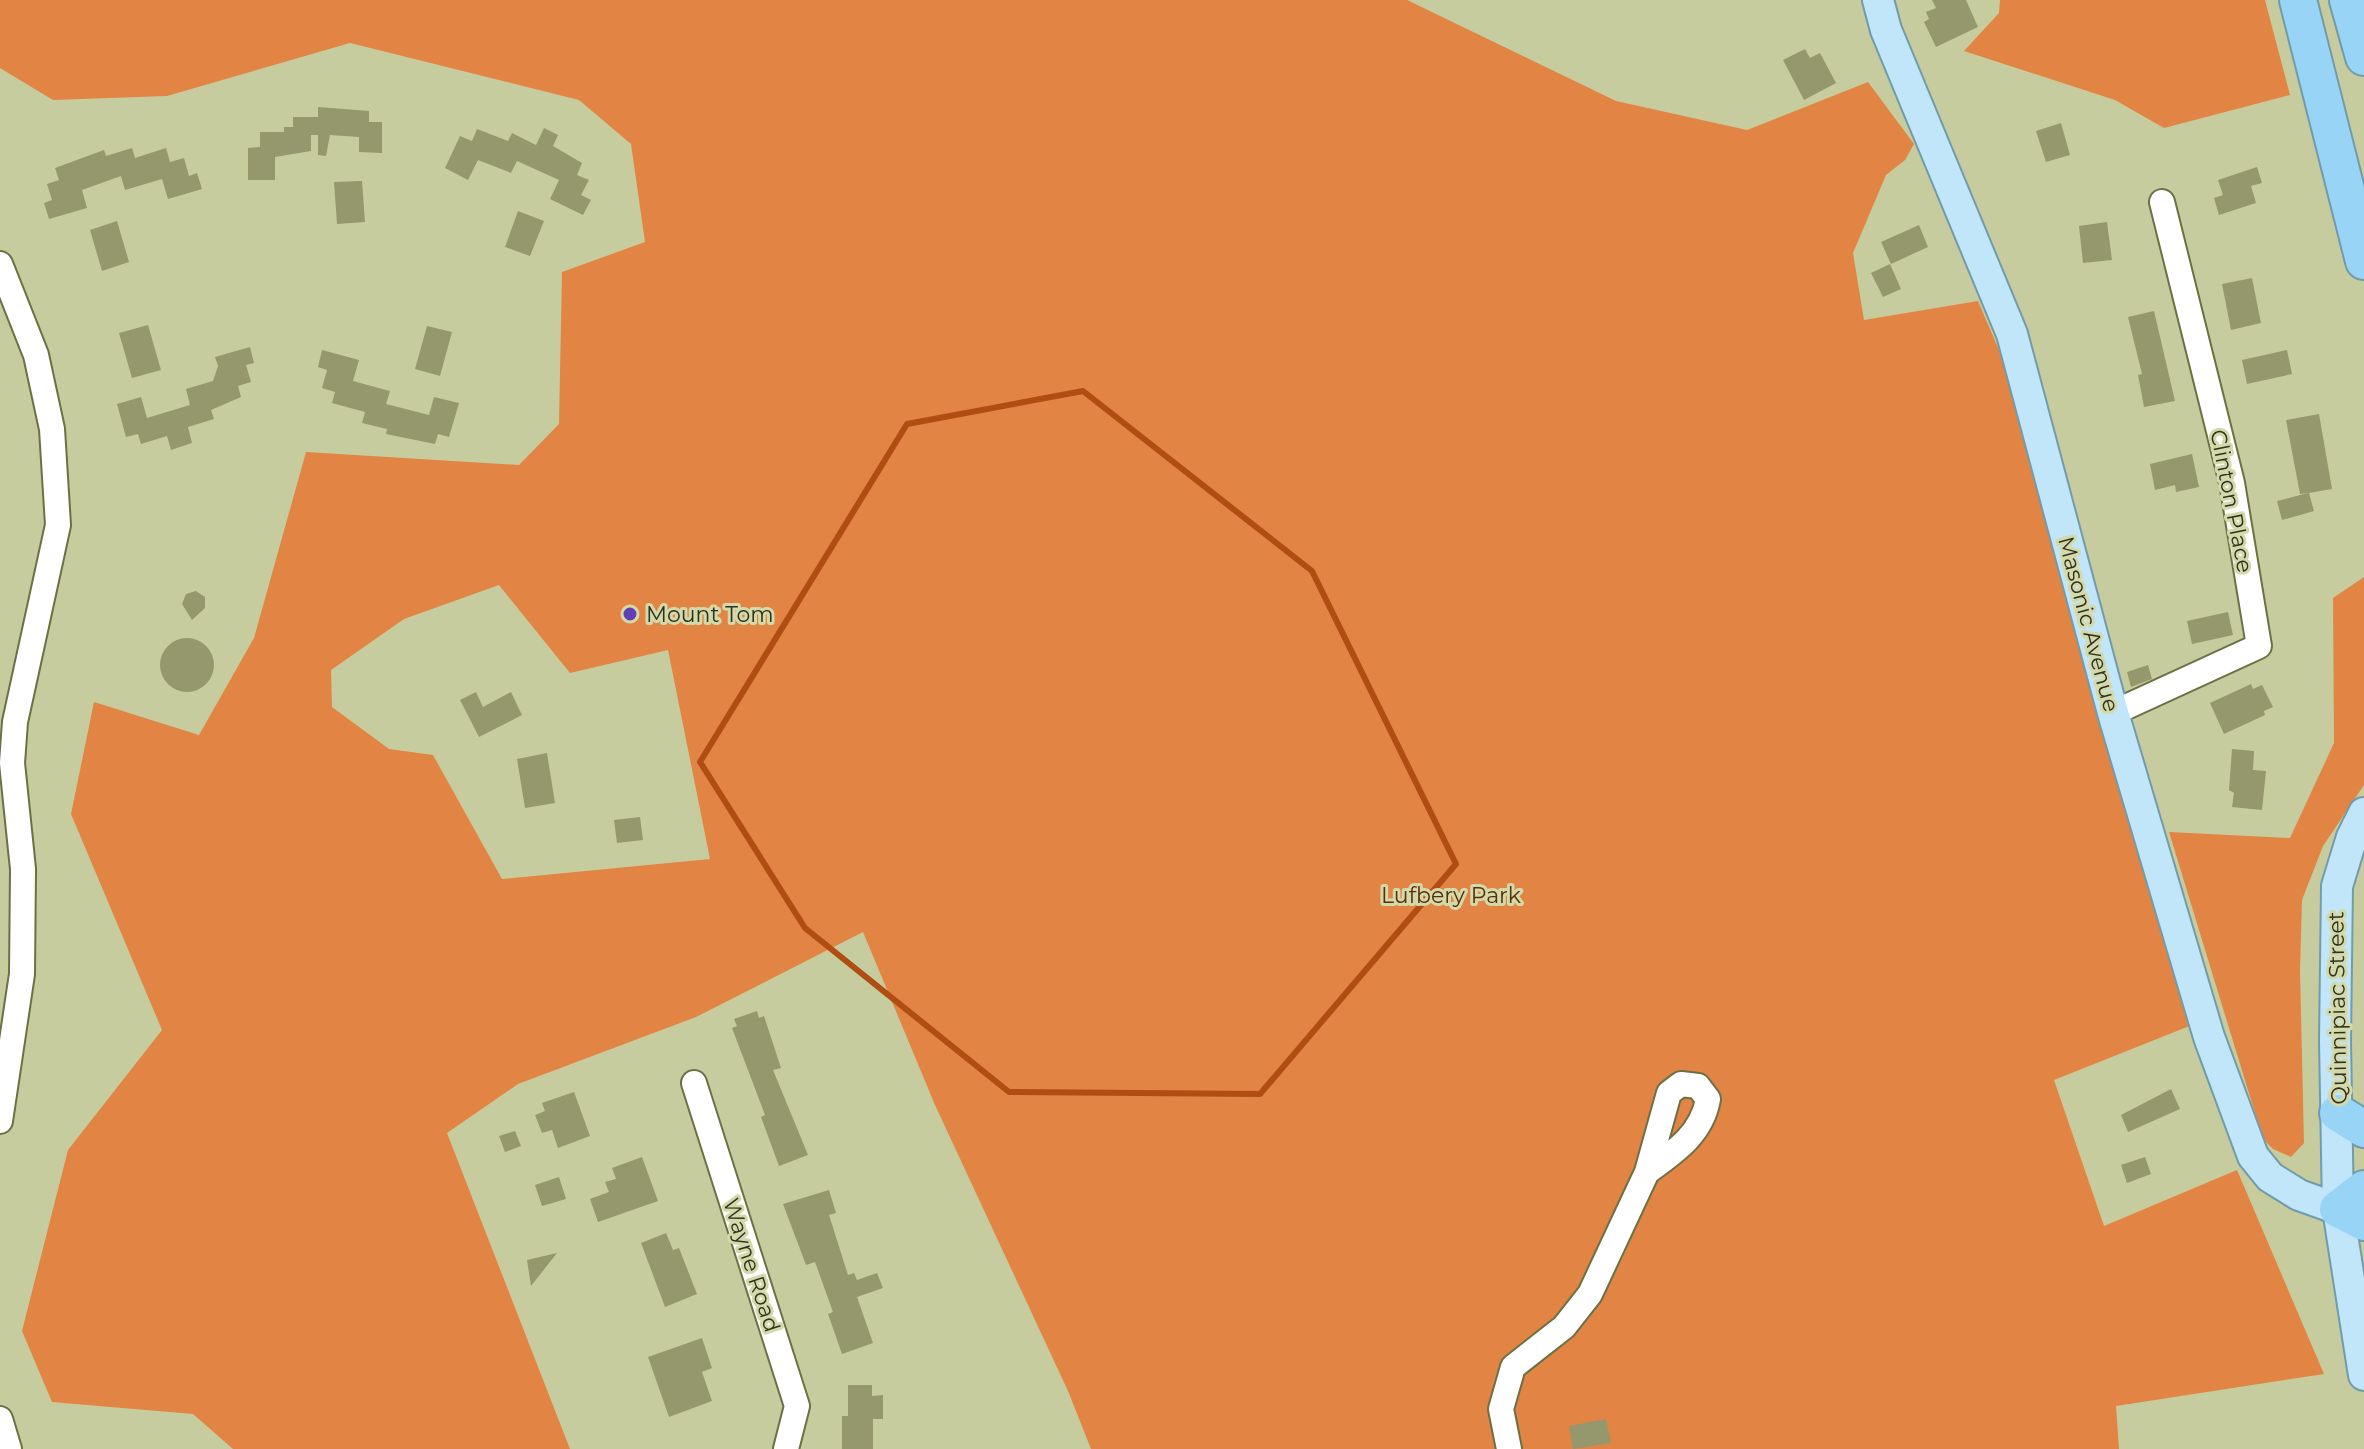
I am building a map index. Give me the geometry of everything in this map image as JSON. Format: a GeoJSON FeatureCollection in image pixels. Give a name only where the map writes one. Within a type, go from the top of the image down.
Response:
{"type":"FeatureCollection","features":[{"type":"Feature","properties":{"kind":"highway"},"geometry":{"type":"LineString","coordinates":[[2298,0],[2364,261]]}},
{"type":"Feature","properties":{"kind":"highway"},"geometry":{"type":"LineString","coordinates":[[2348,0],[2364,57]]}},
{"type":"Feature","properties":{"kind":"main road","name":"Masonic Avenue"},"geometry":{"type":"LineString","coordinates":[[1878,0],[1886,30],[2012,334],[2113,713],[2209,1037],[2253,1156],[2280,1183],[2299,1195],[2355,1207]]}},
{"type":"Feature","properties":{"kind":"main road","name":"Quinnipiac Street"},"geometry":{"type":"LineString","coordinates":[[2364,813],[2341,868],[2335,905],[2351,1121],[2364,1375]]}},
{"type":"Feature","properties":{"kind":"street","name":"Clinton Place"},"geometry":{"type":"LineString","coordinates":[[2113,713],[2259,646],[2232,483],[2162,202]]}},
{"type":"Feature","properties":{"kind":"street"},"geometry":{"type":"LineString","coordinates":[[0,264],[36,355],[52,429],[58,525],[15,722],[11,868],[22,974],[0,1121]]}},
{"type":"Feature","properties":{"kind":"street","name":"Wayne Road"},"geometry":{"type":"LineString","coordinates":[[694,1083],[797,1406],[786,1449]]}},
{"type":"Feature","properties":{"kind":"street"},"geometry":{"type":"LineString","coordinates":[[1509,1449],[1501,1409],[1513,1367],[1564,1327],[1590,1294],[1647,1172]]}},
{"type":"Feature","properties":{"kind":"street"},"geometry":{"type":"LineString","coordinates":[[0,1419],[9,1449]]}},
{"type":"Feature","properties":{"kind":"highlighted area"},"geometry":{"type":"Polygon","coordinates":[[[1083,391],[1312,571],[1456,864],[1260,1094],[1009,1092],[805,928],[700,762],[907,424],[1083,391]]]}},
{"type":"Feature","properties":{"kind":"green space","name":"Lufbery Park"},"geometry":{"type":"Polygon","coordinates":[[[0,0],[1407,0],[1616,101],[1747,130],[1868,82],[1914,144],[1905,160],[1886,175],[1853,253],[1864,320],[1978,301],[1999,350],[2192,1025],[2054,1080],[2104,1226],[2237,1170],[2324,1374],[2116,1406],[2119,1449],[1091,1449],[1068,1391],[935,1105],[863,932],[696,1017],[518,1084],[447,1133],[570,1449],[233,1449],[193,1414],[52,1402],[22,1331],[68,1150],[162,1030],[71,814],[94,702],[199,735],[254,638],[306,452],[519,465],[559,424],[562,272],[645,242],[631,144],[579,100],[350,43],[167,96],[53,100],[0,68],[0,0]],[[499,585],[404,619],[331,670],[332,707],[389,749],[433,755],[502,879],[710,859],[668,650],[570,673],[499,585]]]}},
{"type":"Feature","properties":{"kind":"green space"},"geometry":{"type":"Polygon","coordinates":[[[2000,0],[2265,0],[2290,95],[2164,128],[2115,100],[1964,51],[1999,13],[2000,0]]]}},
{"type":"Feature","properties":{"kind":"green space"},"geometry":{"type":"Polygon","coordinates":[[[2364,577],[2364,785],[2323,846],[2302,900],[2300,970],[2304,1143],[2291,1157],[2273,1149],[2263,1139],[2169,832],[2290,838],[2334,743],[2333,598],[2364,577]]]}},
{"type":"Feature","properties":{"kind":"building"},"geometry":{"type":"Polygon","coordinates":[[[1932,0],[1966,0],[1978,27],[1936,47],[1924,22],[1929,19],[1926,12],[1936,8],[1932,0]]]}},
{"type":"Feature","properties":{"kind":"building"},"geometry":{"type":"Polygon","coordinates":[[[1805,49],[1810,58],[1820,53],[1836,83],[1804,100],[1783,60],[1805,49]]]}},
{"type":"Feature","properties":{"kind":"building"},"geometry":{"type":"Polygon","coordinates":[[[318,107],[369,111],[369,122],[382,122],[382,153],[359,152],[359,137],[330,135],[326,156],[318,155],[318,135],[311,135],[311,151],[275,157],[275,180],[248,180],[248,148],[260,147],[260,132],[284,132],[284,127],[293,127],[293,117],[318,117],[318,107]]]}},
{"type":"Feature","properties":{"kind":"building"},"geometry":{"type":"Polygon","coordinates":[[[2061,123],[2070,155],[2046,162],[2036,131],[2061,123]]]}},
{"type":"Feature","properties":{"kind":"building"},"geometry":{"type":"Polygon","coordinates":[[[544,128],[558,135],[553,146],[582,163],[577,175],[589,180],[581,195],[591,200],[583,215],[550,199],[559,180],[517,161],[511,173],[478,160],[468,180],[445,168],[460,136],[472,141],[477,129],[508,141],[512,133],[536,145],[544,128]]]}},
{"type":"Feature","properties":{"kind":"building"},"geometry":{"type":"Polygon","coordinates":[[[132,148],[135,158],[166,148],[170,162],[184,158],[189,176],[197,173],[202,189],[168,199],[162,179],[125,190],[121,176],[82,190],[87,208],[49,219],[44,203],[52,200],[47,184],[59,180],[55,168],[104,150],[106,156],[132,148]]]}},
{"type":"Feature","properties":{"kind":"building"},"geometry":{"type":"Polygon","coordinates":[[[2257,167],[2262,183],[2251,186],[2256,203],[2219,215],[2214,198],[2223,195],[2218,180],[2257,167]]]}},
{"type":"Feature","properties":{"kind":"building"},"geometry":{"type":"Polygon","coordinates":[[[362,181],[365,222],[337,224],[334,182],[362,181]]]}},
{"type":"Feature","properties":{"kind":"building"},"geometry":{"type":"Polygon","coordinates":[[[518,211],[544,221],[530,256],[505,247],[518,211]]]}},
{"type":"Feature","properties":{"kind":"building"},"geometry":{"type":"Polygon","coordinates":[[[117,221],[129,262],[102,271],[90,230],[117,221]]]}},
{"type":"Feature","properties":{"kind":"building"},"geometry":{"type":"Polygon","coordinates":[[[2107,222],[2112,260],[2083,263],[2079,226],[2107,222]]]}},
{"type":"Feature","properties":{"kind":"building"},"geometry":{"type":"Polygon","coordinates":[[[1919,225],[1928,247],[1891,264],[1881,242],[1919,225]]]}},
{"type":"Feature","properties":{"kind":"building"},"geometry":{"type":"Polygon","coordinates":[[[1890,264],[1901,289],[1883,297],[1871,273],[1890,264]]]}},
{"type":"Feature","properties":{"kind":"building"},"geometry":{"type":"Polygon","coordinates":[[[2252,278],[2261,323],[2231,330],[2222,284],[2252,278]]]}},
{"type":"Feature","properties":{"kind":"building"},"geometry":{"type":"Polygon","coordinates":[[[2154,311],[2175,401],[2144,407],[2138,375],[2142,374],[2128,317],[2154,311]]]}},
{"type":"Feature","properties":{"kind":"building"},"geometry":{"type":"Polygon","coordinates":[[[148,325],[161,370],[132,378],[119,333],[148,325]]]}},
{"type":"Feature","properties":{"kind":"building"},"geometry":{"type":"Polygon","coordinates":[[[427,326],[452,332],[440,376],[415,369],[427,326]]]}},
{"type":"Feature","properties":{"kind":"building"},"geometry":{"type":"Polygon","coordinates":[[[250,347],[254,363],[246,365],[251,382],[238,386],[241,397],[211,410],[214,419],[188,427],[192,443],[171,450],[167,436],[141,444],[138,434],[126,437],[117,404],[141,397],[147,418],[190,405],[186,389],[213,381],[218,366],[215,357],[250,347]]]}},
{"type":"Feature","properties":{"kind":"building"},"geometry":{"type":"Polygon","coordinates":[[[322,350],[359,360],[353,381],[390,391],[386,404],[429,415],[434,397],[459,403],[449,437],[438,434],[435,444],[386,434],[387,429],[362,423],[365,412],[332,403],[335,392],[322,388],[327,370],[318,367],[322,350]]]}},
{"type":"Feature","properties":{"kind":"building"},"geometry":{"type":"Polygon","coordinates":[[[2287,350],[2292,374],[2247,384],[2242,360],[2287,350]]]}},
{"type":"Feature","properties":{"kind":"building"},"geometry":{"type":"Polygon","coordinates":[[[2319,414],[2332,489],[2309,493],[2314,511],[2282,520],[2277,501],[2308,493],[2300,494],[2286,420],[2319,414]]]}},
{"type":"Feature","properties":{"kind":"building"},"geometry":{"type":"Polygon","coordinates":[[[2192,454],[2199,487],[2176,492],[2175,485],[2155,490],[2150,464],[2192,454]]]}},
{"type":"Feature","properties":{"kind":"building"},"geometry":{"type":"Polygon","coordinates":[[[196,591],[205,597],[205,608],[192,620],[182,604],[186,594],[196,591]]]}},
{"type":"Feature","properties":{"kind":"building"},"geometry":{"type":"Polygon","coordinates":[[[2228,612],[2233,635],[2192,644],[2187,621],[2228,612]]]}},
{"type":"Feature","properties":{"kind":"building"},"geometry":{"type":"Polygon","coordinates":[[[187,638],[206,646],[214,665],[206,684],[187,692],[168,684],[160,665],[168,646],[187,638]]]}},
{"type":"Feature","properties":{"kind":"building"},"geometry":{"type":"Polygon","coordinates":[[[2148,665],[2152,679],[2131,687],[2127,672],[2148,665]]]}},
{"type":"Feature","properties":{"kind":"building"},"geometry":{"type":"Polygon","coordinates":[[[2251,684],[2253,689],[2262,685],[2273,707],[2264,711],[2265,715],[2224,734],[2210,703],[2251,684]]]}},
{"type":"Feature","properties":{"kind":"building"},"geometry":{"type":"Polygon","coordinates":[[[476,692],[483,707],[511,692],[522,715],[479,737],[460,700],[476,692]]]}},
{"type":"Feature","properties":{"kind":"building"},"geometry":{"type":"Polygon","coordinates":[[[2232,749],[2254,751],[2253,770],[2266,771],[2262,810],[2232,807],[2234,793],[2229,790],[2232,749]]]}},
{"type":"Feature","properties":{"kind":"building"},"geometry":{"type":"Polygon","coordinates":[[[547,753],[555,803],[525,808],[517,759],[547,753]]]}},
{"type":"Feature","properties":{"kind":"building"},"geometry":{"type":"Polygon","coordinates":[[[640,817],[643,840],[617,843],[614,820],[640,817]]]}},
{"type":"Feature","properties":{"kind":"building"},"geometry":{"type":"Polygon","coordinates":[[[757,1011],[759,1018],[764,1016],[781,1068],[773,1070],[808,1155],[779,1166],[761,1117],[765,1115],[732,1028],[737,1026],[734,1019],[757,1011]]]}},
{"type":"Feature","properties":{"kind":"building"},"geometry":{"type":"Polygon","coordinates":[[[2171,1089],[2180,1109],[2128,1132],[2121,1115],[2171,1089]]]}},
{"type":"Feature","properties":{"kind":"building"},"geometry":{"type":"Polygon","coordinates":[[[574,1092],[590,1136],[558,1148],[552,1130],[542,1133],[535,1115],[545,1111],[542,1103],[574,1092]]]}},
{"type":"Feature","properties":{"kind":"building"},"geometry":{"type":"Polygon","coordinates":[[[515,1131],[521,1146],[505,1152],[499,1136],[515,1131]]]}},
{"type":"Feature","properties":{"kind":"building"},"geometry":{"type":"Polygon","coordinates":[[[642,1157],[658,1201],[598,1222],[590,1199],[609,1192],[605,1182],[616,1179],[612,1168],[642,1157]]]}},
{"type":"Feature","properties":{"kind":"building"},"geometry":{"type":"Polygon","coordinates":[[[2145,1157],[2151,1174],[2127,1183],[2121,1165],[2145,1157]]]}},
{"type":"Feature","properties":{"kind":"building"},"geometry":{"type":"Polygon","coordinates":[[[559,1177],[566,1199],[542,1206],[535,1185],[559,1177]]]}},
{"type":"Feature","properties":{"kind":"building"},"geometry":{"type":"Polygon","coordinates":[[[829,1190],[836,1213],[829,1215],[848,1275],[854,1273],[857,1280],[877,1273],[883,1288],[857,1297],[873,1343],[842,1354],[828,1314],[833,1312],[815,1262],[806,1265],[783,1204],[829,1190]]]}},
{"type":"Feature","properties":{"kind":"building"},"geometry":{"type":"Polygon","coordinates":[[[666,1233],[673,1250],[679,1248],[697,1294],[665,1307],[641,1243],[666,1233]]]}},
{"type":"Feature","properties":{"kind":"building"},"geometry":{"type":"Polygon","coordinates":[[[557,1253],[531,1286],[527,1260],[557,1253]]]}},
{"type":"Feature","properties":{"kind":"building"},"geometry":{"type":"Polygon","coordinates":[[[702,1338],[712,1368],[702,1372],[712,1401],[669,1417],[648,1357],[702,1338]]]}},
{"type":"Feature","properties":{"kind":"building"},"geometry":{"type":"Polygon","coordinates":[[[848,1385],[872,1385],[872,1396],[883,1395],[883,1419],[873,1419],[873,1449],[842,1449],[842,1416],[848,1416],[848,1385]]]}},
{"type":"Feature","properties":{"kind":"building"},"geometry":{"type":"Polygon","coordinates":[[[1606,1419],[1611,1443],[1573,1449],[1569,1426],[1606,1419]]]}},
{"type":"Feature","properties":{"kind":"place","name":"Mount Tom"},"geometry":{"type":"Point","coordinates":[630,614]}}]}
